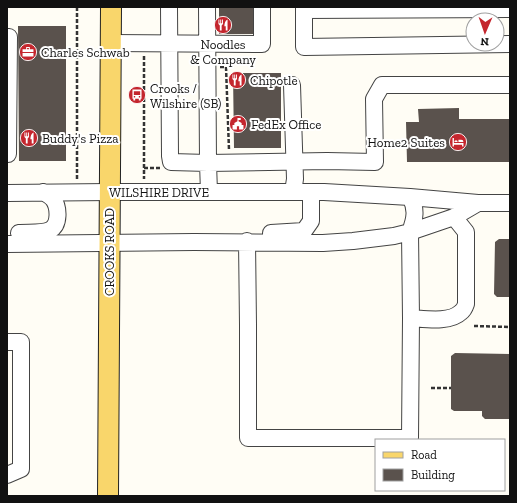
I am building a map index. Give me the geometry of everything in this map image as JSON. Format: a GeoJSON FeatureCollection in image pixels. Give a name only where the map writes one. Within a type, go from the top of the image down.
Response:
{"type":"FeatureCollection","features":[{"type":"Feature","properties":{"kind":"main road","name":"CROOKS ROAD"},"geometry":{"type":"LineString","coordinates":[[108,496],[111,7]]}},
{"type":"Feature","properties":{"kind":"street"},"geometry":{"type":"LineString","coordinates":[[169,7],[171,162],[375,162],[374,99],[382,85],[510,85]]}},
{"type":"Feature","properties":{"kind":"street"},"geometry":{"type":"LineString","coordinates":[[207,7],[209,192]]}},
{"type":"Feature","properties":{"kind":"street"},"geometry":{"type":"LineString","coordinates":[[111,44],[262,44],[262,7]]}},
{"type":"Feature","properties":{"kind":"street"},"geometry":{"type":"LineString","coordinates":[[510,9],[304,9],[304,47],[510,44]]}},
{"type":"Feature","properties":{"kind":"street"},"geometry":{"type":"LineString","coordinates":[[7,37],[9,37],[7,154]]}},
{"type":"Feature","properties":{"kind":"street"},"geometry":{"type":"LineString","coordinates":[[292,85],[295,179],[294,192]]}},
{"type":"Feature","properties":{"kind":"street"},"geometry":{"type":"LineString","coordinates":[[7,233],[45,232],[54,228],[58,214],[56,204],[49,195],[43,192]]}},
{"type":"Feature","properties":{"kind":"street"},"geometry":{"type":"LineString","coordinates":[[247,241],[272,232],[304,231],[311,221],[311,192]]}},
{"type":"Feature","properties":{"kind":"street","name":"WILSHIRE DRIVE"},"geometry":{"type":"LineString","coordinates":[[7,193],[311,192],[410,197],[478,203],[510,203]]}},
{"type":"Feature","properties":{"kind":"street"},"geometry":{"type":"LineString","coordinates":[[247,241],[248,438],[410,438],[412,318],[410,232],[414,221],[414,205],[410,197]]}},
{"type":"Feature","properties":{"kind":"street"},"geometry":{"type":"LineString","coordinates":[[7,244],[247,241],[322,243],[360,240],[394,236],[410,232],[454,217],[478,203]]}},
{"type":"Feature","properties":{"kind":"street"},"geometry":{"type":"LineString","coordinates":[[412,318],[447,319],[455,317],[462,312],[466,304],[466,232],[454,217]]}},
{"type":"Feature","properties":{"kind":"street"},"geometry":{"type":"LineString","coordinates":[[7,342],[21,342],[21,469],[7,475]]}},
{"type":"Feature","properties":{"kind":"path"},"geometry":{"type":"LineString","coordinates":[[77,7],[77,184]]}},
{"type":"Feature","properties":{"kind":"path"},"geometry":{"type":"LineString","coordinates":[[144,44],[144,184]]}},
{"type":"Feature","properties":{"kind":"path"},"geometry":{"type":"LineString","coordinates":[[216,67],[226,67],[229,154]]}},
{"type":"Feature","properties":{"kind":"path"},"geometry":{"type":"LineString","coordinates":[[144,168],[164,168]]}},
{"type":"Feature","properties":{"kind":"path"},"geometry":{"type":"LineString","coordinates":[[474,326],[510,327]]}},
{"type":"Feature","properties":{"kind":"path"},"geometry":{"type":"LineString","coordinates":[[431,388],[451,388]]}},
{"type":"Feature","properties":{"kind":"building"},"geometry":{"type":"Polygon","coordinates":[[[219,7],[254,7],[254,34],[219,34],[219,7]]]}},
{"type":"Feature","properties":{"kind":"building"},"geometry":{"type":"Polygon","coordinates":[[[18,26],[66,26],[66,161],[19,161],[18,26]]]}},
{"type":"Feature","properties":{"kind":"building"},"geometry":{"type":"Polygon","coordinates":[[[233,73],[281,73],[281,148],[234,148],[233,73]]]}},
{"type":"Feature","properties":{"kind":"building","name":"Home2 Suites"},"geometry":{"type":"Polygon","coordinates":[[[459,108],[459,119],[510,119],[510,162],[407,162],[406,122],[419,122],[418,109],[459,108]]]}},
{"type":"Feature","properties":{"kind":"building"},"geometry":{"type":"Polygon","coordinates":[[[499,239],[510,239],[510,297],[497,297],[494,294],[495,242],[499,239]]]}},
{"type":"Feature","properties":{"kind":"building"},"geometry":{"type":"Polygon","coordinates":[[[455,353],[510,354],[509,419],[485,419],[482,416],[482,411],[454,411],[451,409],[451,356],[455,353]]]}},
{"type":"Feature","properties":{"kind":"place","name":"Noodles & Company"},"geometry":{"type":"Point","coordinates":[223,25]}},
{"type":"Feature","properties":{"kind":"place","name":"Charles Schwab"},"geometry":{"type":"Point","coordinates":[28,52]}},
{"type":"Feature","properties":{"kind":"place","name":"Chipotle"},"geometry":{"type":"Point","coordinates":[237,80]}},
{"type":"Feature","properties":{"kind":"place","name":"Crooks / Wilshire (SB)"},"geometry":{"type":"Point","coordinates":[137,95]}},
{"type":"Feature","properties":{"kind":"place","name":"FedEx Office"},"geometry":{"type":"Point","coordinates":[238,124]}},
{"type":"Feature","properties":{"kind":"place","name":"Buddy's Pizza"},"geometry":{"type":"Point","coordinates":[29,138]}},
{"type":"Feature","properties":{"kind":"place","name":"Home2 Suites"},"geometry":{"type":"Point","coordinates":[458,142]}}]}
